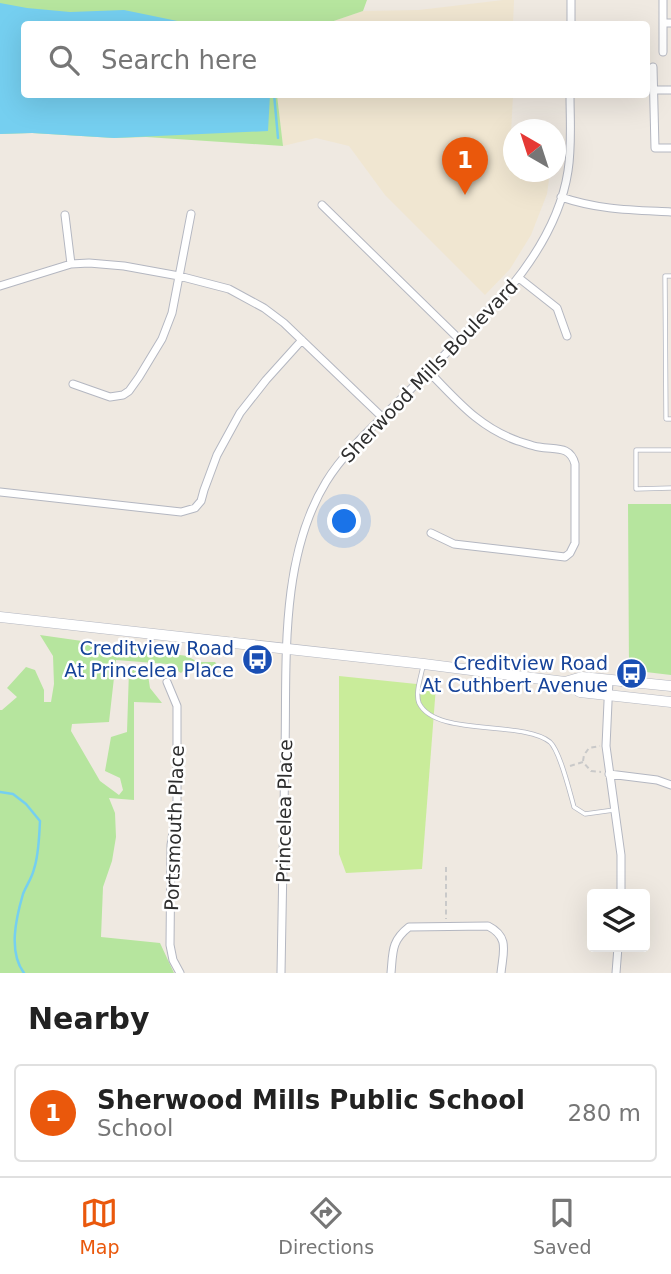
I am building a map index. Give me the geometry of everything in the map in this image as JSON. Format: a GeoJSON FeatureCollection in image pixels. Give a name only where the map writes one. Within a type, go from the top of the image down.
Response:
{"type":"FeatureCollection","features":[{"type":"Feature","properties":{"kind":"main road"},"geometry":{"type":"LineString","coordinates":[[0,617],[565,682],[582,677],[671,686]]}},
{"type":"Feature","properties":{"kind":"main road"},"geometry":{"type":"LineString","coordinates":[[565,682],[580,692],[671,702]]}},
{"type":"Feature","properties":{"kind":"street"},"geometry":{"type":"LineString","coordinates":[[571,0],[571,21]]}},
{"type":"Feature","properties":{"kind":"street"},"geometry":{"type":"LineString","coordinates":[[663,0],[667,23],[663,52]]}},
{"type":"Feature","properties":{"kind":"street"},"geometry":{"type":"LineString","coordinates":[[653,67],[654,148],[671,148]]}},
{"type":"Feature","properties":{"kind":"street"},"geometry":{"type":"LineString","coordinates":[[654,90],[671,90]]}},
{"type":"Feature","properties":{"kind":"street","name":"Sherwood Mills Boulevard"},"geometry":{"type":"LineString","coordinates":[[286,649],[296,562],[316,501],[341,462],[519,278],[555,216],[561,197],[569,168],[570,98]]}},
{"type":"Feature","properties":{"kind":"street"},"geometry":{"type":"LineString","coordinates":[[561,197],[602,208],[671,212]]}},
{"type":"Feature","properties":{"kind":"street"},"geometry":{"type":"LineString","coordinates":[[322,205],[459,339]]}},
{"type":"Feature","properties":{"kind":"street"},"geometry":{"type":"LineString","coordinates":[[73,384],[110,397],[130,391],[162,339],[172,313],[191,214]]}},
{"type":"Feature","properties":{"kind":"street"},"geometry":{"type":"LineString","coordinates":[[65,215],[71,264]]}},
{"type":"Feature","properties":{"kind":"street"},"geometry":{"type":"LineString","coordinates":[[0,286],[71,264],[110,264],[179,276],[229,289],[264,308],[284,323],[382,417]]}},
{"type":"Feature","properties":{"kind":"street"},"geometry":{"type":"LineString","coordinates":[[519,278],[557,308],[567,336]]}},
{"type":"Feature","properties":{"kind":"street"},"geometry":{"type":"LineString","coordinates":[[0,492],[181,512],[195,508],[201,501],[217,455],[240,413],[302,340]]}},
{"type":"Feature","properties":{"kind":"street"},"geometry":{"type":"LineString","coordinates":[[428,371],[483,424],[521,442],[569,452],[575,464],[575,543],[565,557],[454,544],[431,533]]}},
{"type":"Feature","properties":{"kind":"street","name":"Princelea Place"},"geometry":{"type":"LineString","coordinates":[[281,973],[286,649]]}},
{"type":"Feature","properties":{"kind":"street"},"geometry":{"type":"LineString","coordinates":[[609,680],[606,746],[621,855],[621,889]]}},
{"type":"Feature","properties":{"kind":"street","name":"Portsmouth Place"},"geometry":{"type":"LineString","coordinates":[[167,682],[177,706],[177,806],[171,845],[170,945],[173,960],[180,973]]}},
{"type":"Feature","properties":{"kind":"street"},"geometry":{"type":"LineString","coordinates":[[608,774],[657,780],[671,786]]}},
{"type":"Feature","properties":{"kind":"street"},"geometry":{"type":"LineString","coordinates":[[391,973],[394,943],[402,932],[409,927],[446,926],[488,926],[497,931],[505,943],[501,973]]}},
{"type":"Feature","properties":{"kind":"street"},"geometry":{"type":"LineString","coordinates":[[616,973],[618,952]]}},
{"type":"Feature","properties":{"kind":"lane"},"geometry":{"type":"LineString","coordinates":[[671,276],[664,276],[666,419],[671,419]]}},
{"type":"Feature","properties":{"kind":"lane"},"geometry":{"type":"LineString","coordinates":[[671,450],[636,450],[636,489],[671,488]]}},
{"type":"Feature","properties":{"kind":"lane"},"geometry":{"type":"LineString","coordinates":[[424,664],[418,701],[425,711],[435,718],[536,736],[550,742],[557,751],[574,807],[585,814],[615,810]]}},
{"type":"Feature","properties":{"kind":"path"},"geometry":{"type":"LineString","coordinates":[[606,746],[589,748],[583,762],[591,771],[608,774]]}},
{"type":"Feature","properties":{"kind":"path"},"geometry":{"type":"LineString","coordinates":[[562,769],[583,762]]}},
{"type":"Feature","properties":{"kind":"path"},"geometry":{"type":"LineString","coordinates":[[446,867],[446,926]]}},
{"type":"Feature","properties":{"kind":"shaded area"},"geometry":{"type":"Polygon","coordinates":[[[514,0],[513,21],[334,21],[363,11],[419,10],[514,0]]]}},
{"type":"Feature","properties":{"kind":"shaded area"},"geometry":{"type":"Polygon","coordinates":[[[277,98],[513,98],[512,119],[503,119],[503,182],[549,182],[547,194],[531,235],[510,269],[485,295],[385,195],[349,146],[316,138],[283,146],[277,98]]]}},
{"type":"Feature","properties":{"kind":"green space"},"geometry":{"type":"Polygon","coordinates":[[[0,0],[367,0],[363,11],[334,21],[21,21],[21,98],[277,98],[283,146],[146,137],[0,134],[0,0]]]}},
{"type":"Feature","properties":{"kind":"green space"},"geometry":{"type":"Polygon","coordinates":[[[628,504],[671,504],[671,675],[629,670],[628,504]]]}},
{"type":"Feature","properties":{"kind":"green space"},"geometry":{"type":"Polygon","coordinates":[[[40,635],[187,656],[198,662],[215,662],[220,669],[188,666],[181,673],[167,664],[116,660],[109,722],[72,724],[71,731],[100,781],[119,795],[123,790],[120,778],[105,771],[111,737],[127,732],[129,670],[142,667],[148,675],[150,688],[162,703],[134,702],[134,800],[109,798],[115,813],[116,837],[112,861],[103,887],[101,937],[160,943],[174,973],[0,973],[0,710],[17,697],[7,688],[26,667],[35,670],[44,690],[44,702],[51,702],[54,684],[53,656],[40,635]]]}},
{"type":"Feature","properties":{"kind":"green space"},"geometry":{"type":"Polygon","coordinates":[[[339,676],[436,686],[422,869],[346,873],[339,854],[339,676]]]}},
{"type":"Feature","properties":{"kind":"water"},"geometry":{"type":"Polygon","coordinates":[[[0,3],[70,12],[124,10],[177,21],[21,21],[21,98],[270,98],[268,131],[114,138],[32,133],[0,134],[0,3]]]}},
{"type":"Feature","properties":{"kind":"waterway"},"geometry":{"type":"LineString","coordinates":[[274,98],[278,138]]}},
{"type":"Feature","properties":{"kind":"waterway"},"geometry":{"type":"LineString","coordinates":[[0,792],[13,794],[26,804],[40,821],[36,863],[23,894],[15,935],[16,955],[24,973]]}},
{"type":"Feature","properties":{"kind":"place","name":"Sherwood Mills Public School"},"geometry":{"type":"Point","coordinates":[465,195]}},
{"type":"Feature","properties":{"kind":"place","name":"Creditview Road At Princelea Place"},"geometry":{"type":"Point","coordinates":[257,659]}},
{"type":"Feature","properties":{"kind":"place","name":"Creditview Road At Cuthbert Avenue"},"geometry":{"type":"Point","coordinates":[631,674]}}]}
